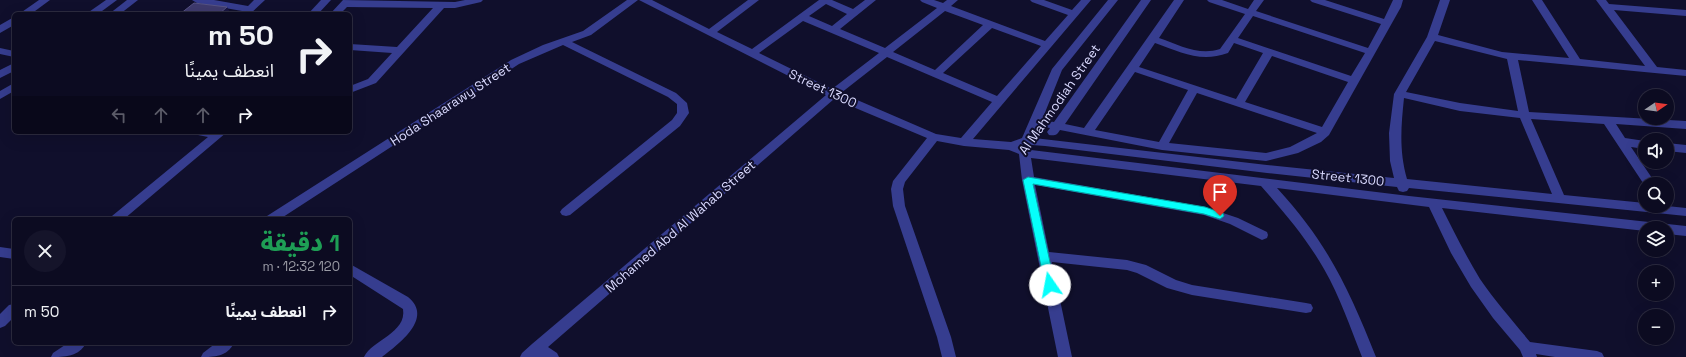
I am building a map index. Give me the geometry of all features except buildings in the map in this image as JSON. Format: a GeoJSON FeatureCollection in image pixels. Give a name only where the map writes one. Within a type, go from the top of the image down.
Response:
{"type":"FeatureCollection","features":[{"type":"Feature","properties":{"kind":"street"},"geometry":{"type":"LineString","coordinates":[[27,12],[45,0]]}},
{"type":"Feature","properties":{"kind":"street"},"geometry":{"type":"LineString","coordinates":[[94,12],[112,0]]}},
{"type":"Feature","properties":{"kind":"street"},"geometry":{"type":"LineString","coordinates":[[117,12],[133,0]]}},
{"type":"Feature","properties":{"kind":"street"},"geometry":{"type":"LineString","coordinates":[[189,10],[198,0],[247,12],[260,0]]}},
{"type":"Feature","properties":{"kind":"street"},"geometry":{"type":"LineString","coordinates":[[315,12],[326,0]]}},
{"type":"Feature","properties":{"kind":"street"},"geometry":{"type":"LineString","coordinates":[[338,12],[346,2],[463,4],[478,0]]}},
{"type":"Feature","properties":{"kind":"street","name":"Hoda Shaarawy Street"},"geometry":{"type":"LineString","coordinates":[[274,217],[515,62],[547,47],[565,42],[587,33],[633,0]]}},
{"type":"Feature","properties":{"kind":"street","name":"Street 1300"},"geometry":{"type":"LineString","coordinates":[[644,0],[833,94],[934,137],[964,142],[1026,147],[1045,142],[1259,168],[1638,206]]}},
{"type":"Feature","properties":{"kind":"street"},"geometry":{"type":"LineString","coordinates":[[710,33],[754,0]]}},
{"type":"Feature","properties":{"kind":"street"},"geometry":{"type":"LineString","coordinates":[[752,54],[824,0],[854,13]]}},
{"type":"Feature","properties":{"kind":"street"},"geometry":{"type":"LineString","coordinates":[[833,30],[871,0]]}},
{"type":"Feature","properties":{"kind":"street"},"geometry":{"type":"LineString","coordinates":[[925,0],[1047,45]]}},
{"type":"Feature","properties":{"kind":"street","name":"Mohamed Abd Al Wahab Street"},"geometry":{"type":"LineString","coordinates":[[532,353],[833,94],[953,0]]}},
{"type":"Feature","properties":{"kind":"street"},"geometry":{"type":"LineString","coordinates":[[1035,0],[1074,14]]}},
{"type":"Feature","properties":{"kind":"street"},"geometry":{"type":"LineString","coordinates":[[964,142],[1086,0]]}},
{"type":"Feature","properties":{"kind":"street","name":"Al Mahmodiah Street"},"geometry":{"type":"LineString","coordinates":[[1027,175],[1026,147],[1057,69],[1113,0]]}},
{"type":"Feature","properties":{"kind":"street","name":"Al Mahmodiah Street"},"geometry":{"type":"LineString","coordinates":[[1027,175],[1045,142],[1146,0]]}},
{"type":"Feature","properties":{"kind":"street"},"geometry":{"type":"LineString","coordinates":[[1087,132],[1179,0]]}},
{"type":"Feature","properties":{"kind":"street"},"geometry":{"type":"LineString","coordinates":[[1212,0],[1371,52]]}},
{"type":"Feature","properties":{"kind":"street"},"geometry":{"type":"LineString","coordinates":[[1153,39],[1195,53],[1212,55],[1224,51],[1259,0]]}},
{"type":"Feature","properties":{"kind":"street"},"geometry":{"type":"LineString","coordinates":[[1315,0],[1387,23]]}},
{"type":"Feature","properties":{"kind":"street"},"geometry":{"type":"LineString","coordinates":[[1035,122],[1162,146],[1266,157],[1300,148],[1317,139],[1325,132],[1396,7],[1398,0]]}},
{"type":"Feature","properties":{"kind":"street"},"geometry":{"type":"LineString","coordinates":[[1409,200],[1401,182],[1396,161],[1395,133],[1399,94],[1432,37],[1445,0]]}},
{"type":"Feature","properties":{"kind":"street"},"geometry":{"type":"LineString","coordinates":[[1537,0],[1576,62]]}},
{"type":"Feature","properties":{"kind":"street"},"geometry":{"type":"LineString","coordinates":[[1604,3],[1654,70]]}},
{"type":"Feature","properties":{"kind":"street"},"geometry":{"type":"LineString","coordinates":[[1604,3],[1682,13],[1686,22]]}},
{"type":"Feature","properties":{"kind":"street"},"geometry":{"type":"LineString","coordinates":[[352,89],[372,81],[441,4]]}},
{"type":"Feature","properties":{"kind":"street"},"geometry":{"type":"LineString","coordinates":[[803,17],[999,101]]}},
{"type":"Feature","properties":{"kind":"street"},"geometry":{"type":"LineString","coordinates":[[0,30],[12,21]]}},
{"type":"Feature","properties":{"kind":"street"},"geometry":{"type":"LineString","coordinates":[[936,74],[990,24]]}},
{"type":"Feature","properties":{"kind":"street"},"geometry":{"type":"LineString","coordinates":[[1432,37],[1492,53],[1512,56],[1686,73]]}},
{"type":"Feature","properties":{"kind":"street"},"geometry":{"type":"LineString","coordinates":[[1232,39],[1355,81]]}},
{"type":"Feature","properties":{"kind":"street"},"geometry":{"type":"LineString","coordinates":[[565,42],[672,96],[682,103],[683,113],[676,123],[566,212]]}},
{"type":"Feature","properties":{"kind":"street"},"geometry":{"type":"LineString","coordinates":[[352,47],[400,50]]}},
{"type":"Feature","properties":{"kind":"street"},"geometry":{"type":"LineString","coordinates":[[0,51],[12,54]]}},
{"type":"Feature","properties":{"kind":"street"},"geometry":{"type":"LineString","coordinates":[[1239,103],[1269,52]]}},
{"type":"Feature","properties":{"kind":"street"},"geometry":{"type":"LineString","coordinates":[[1512,56],[1524,115],[1560,199]]}},
{"type":"Feature","properties":{"kind":"street"},"geometry":{"type":"LineString","coordinates":[[0,75],[12,67]]}},
{"type":"Feature","properties":{"kind":"street"},"geometry":{"type":"LineString","coordinates":[[1133,68],[1325,132]]}},
{"type":"Feature","properties":{"kind":"street"},"geometry":{"type":"LineString","coordinates":[[1162,146],[1194,88]]}},
{"type":"Feature","properties":{"kind":"street"},"geometry":{"type":"LineString","coordinates":[[1399,94],[1460,107],[1524,115],[1686,125]]}},
{"type":"Feature","properties":{"kind":"street"},"geometry":{"type":"LineString","coordinates":[[1607,120],[1624,142],[1646,177]]}},
{"type":"Feature","properties":{"kind":"street"},"geometry":{"type":"LineString","coordinates":[[118,217],[219,134]]}},
{"type":"Feature","properties":{"kind":"street"},"geometry":{"type":"LineString","coordinates":[[934,137],[899,181],[897,189],[899,206],[944,337],[949,357]]}},
{"type":"Feature","properties":{"kind":"street"},"geometry":{"type":"LineString","coordinates":[[1624,142],[1638,144]]}},
{"type":"Feature","properties":{"kind":"street","name":"Street 1300"},"geometry":{"type":"LineString","coordinates":[[1026,147],[1037,155],[1433,203],[1638,225]]}},
{"type":"Feature","properties":{"kind":"street"},"geometry":{"type":"LineString","coordinates":[[1674,148],[1686,149]]}},
{"type":"Feature","properties":{"kind":"street"},"geometry":{"type":"LineString","coordinates":[[1065,357],[1027,175],[1205,210],[1234,221],[1262,235]]}},
{"type":"Feature","properties":{"kind":"street"},"geometry":{"type":"LineString","coordinates":[[1265,183],[1286,205],[1322,254],[1338,281],[1369,357]]}},
{"type":"Feature","properties":{"kind":"street"},"geometry":{"type":"LineString","coordinates":[[1433,203],[1458,253],[1476,283],[1528,352],[1597,357]]}},
{"type":"Feature","properties":{"kind":"street","name":"Street 1300"},"geometry":{"type":"LineString","coordinates":[[1674,210],[1686,212]]}},
{"type":"Feature","properties":{"kind":"street"},"geometry":{"type":"LineString","coordinates":[[1674,230],[1686,231]]}},
{"type":"Feature","properties":{"kind":"street"},"geometry":{"type":"LineString","coordinates":[[0,252],[12,254]]}},
{"type":"Feature","properties":{"kind":"street"},"geometry":{"type":"LineString","coordinates":[[1044,256],[1127,264],[1172,284],[1192,290],[1306,308]]}},
{"type":"Feature","properties":{"kind":"street"},"geometry":{"type":"LineString","coordinates":[[352,270],[403,301],[410,307],[412,316],[408,325],[371,357]]}},
{"type":"Feature","properties":{"kind":"street"},"geometry":{"type":"LineString","coordinates":[[0,322],[12,311]]}},
{"type":"Feature","properties":{"kind":"street"},"geometry":{"type":"LineString","coordinates":[[58,357],[77,345]]}},
{"type":"Feature","properties":{"kind":"street"},"geometry":{"type":"LineString","coordinates":[[208,357],[224,345]]}},
{"type":"Feature","properties":{"kind":"street"},"geometry":{"type":"LineString","coordinates":[[532,353],[552,357]]}},
{"type":"Feature","properties":{"kind":"route"},"geometry":{"type":"LineString","coordinates":[[1050,285],[1028,180],[1205,210],[1220,216]]}}]}
